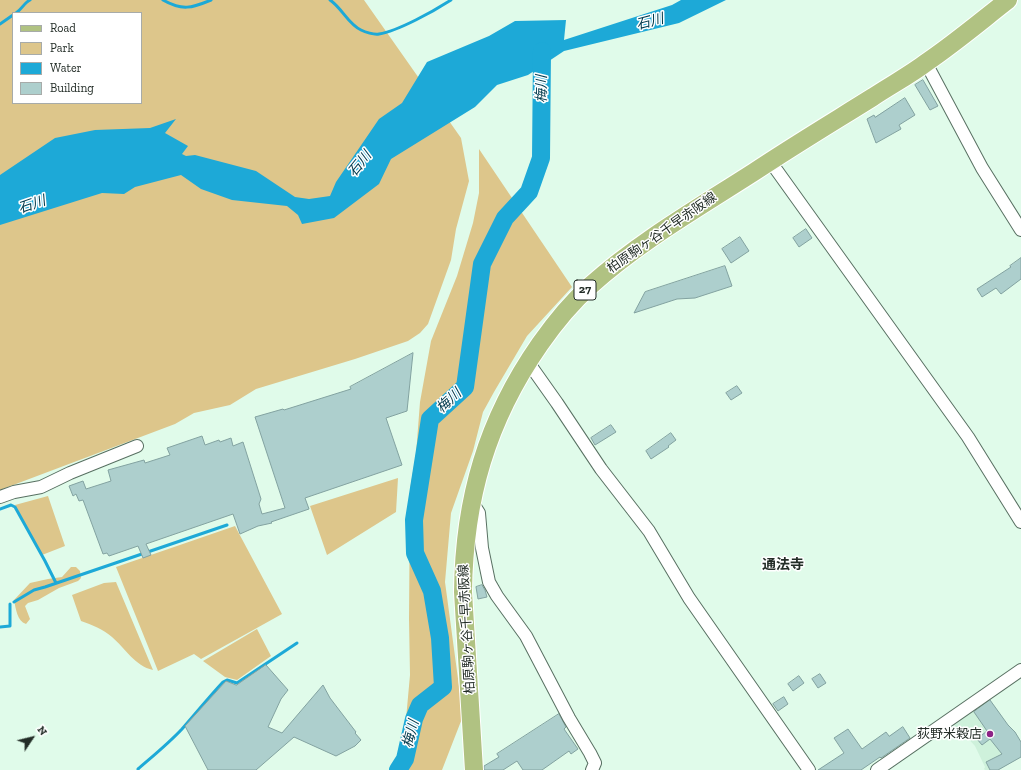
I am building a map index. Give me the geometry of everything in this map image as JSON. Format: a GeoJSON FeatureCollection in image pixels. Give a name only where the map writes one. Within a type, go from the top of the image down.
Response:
{"type":"FeatureCollection","features":[{"type":"Feature","properties":{"kind":"main road","name":"柏原駒ヶ谷千早赤阪線"},"geometry":{"type":"LineString","coordinates":[[474,770],[463,592],[466,530],[481,463],[490,436],[508,396],[528,362],[562,316],[606,271],[628,254],[770,161],[926,63],[1008,0]]}},
{"type":"Feature","properties":{"kind":"street"},"geometry":{"type":"LineString","coordinates":[[926,63],[982,168],[1021,230]]}},
{"type":"Feature","properties":{"kind":"street"},"geometry":{"type":"LineString","coordinates":[[770,161],[968,437],[1021,522]]}},
{"type":"Feature","properties":{"kind":"street"},"geometry":{"type":"LineString","coordinates":[[528,362],[601,469],[648,531],[689,598],[809,770]]}},
{"type":"Feature","properties":{"kind":"street"},"geometry":{"type":"LineString","coordinates":[[0,497],[14,492],[41,487],[70,473],[137,446]]}},
{"type":"Feature","properties":{"kind":"street"},"geometry":{"type":"LineString","coordinates":[[472,502],[479,513],[482,548],[489,582],[497,596],[526,636],[566,712],[590,753],[594,763],[592,770]]}},
{"type":"Feature","properties":{"kind":"street"},"geometry":{"type":"LineString","coordinates":[[877,770],[1021,670]]}},
{"type":"Feature","properties":{"kind":"shaded area","name":"荻野米穀店"},"geometry":{"type":"Polygon","coordinates":[[[988,697],[1021,742],[1021,757],[999,770],[984,769],[985,767],[975,746],[952,723],[988,697]]]}},
{"type":"Feature","properties":{"kind":"green space"},"geometry":{"type":"Polygon","coordinates":[[[0,0],[364,0],[461,138],[469,181],[456,229],[451,260],[428,324],[420,333],[408,341],[355,359],[256,389],[230,405],[194,413],[175,424],[0,490],[0,0]]]}},
{"type":"Feature","properties":{"kind":"green space"},"geometry":{"type":"Polygon","coordinates":[[[479,149],[572,287],[527,336],[483,412],[473,451],[451,513],[445,582],[463,716],[442,770],[393,770],[404,741],[410,675],[410,489],[416,454],[420,402],[431,341],[457,276],[473,223],[479,193],[479,149]]]}},
{"type":"Feature","properties":{"kind":"green space"},"geometry":{"type":"Polygon","coordinates":[[[398,478],[396,512],[327,555],[310,506],[398,478]]]}},
{"type":"Feature","properties":{"kind":"green space"},"geometry":{"type":"Polygon","coordinates":[[[48,496],[65,546],[42,555],[15,505],[48,496]]]}},
{"type":"Feature","properties":{"kind":"green space"},"geometry":{"type":"Polygon","coordinates":[[[235,526],[282,614],[201,659],[194,654],[158,671],[116,567],[235,526]]]}},
{"type":"Feature","properties":{"kind":"green space"},"geometry":{"type":"Polygon","coordinates":[[[71,567],[76,567],[80,571],[81,578],[78,581],[59,588],[38,600],[28,603],[25,606],[30,619],[26,624],[23,622],[17,614],[14,600],[30,583],[62,577],[71,567]]]}},
{"type":"Feature","properties":{"kind":"green space"},"geometry":{"type":"Polygon","coordinates":[[[116,582],[153,670],[141,665],[117,641],[105,632],[81,621],[72,595],[104,583],[116,582]]]}},
{"type":"Feature","properties":{"kind":"green space"},"geometry":{"type":"Polygon","coordinates":[[[257,629],[271,656],[237,680],[225,677],[203,661],[257,629]]]}},
{"type":"Feature","properties":{"kind":"water","name":"石川"},"geometry":{"type":"Polygon","coordinates":[[[681,0],[726,0],[679,23],[564,51],[528,75],[497,85],[475,107],[391,159],[379,184],[334,218],[302,224],[298,215],[287,206],[232,200],[201,189],[181,175],[135,187],[124,194],[102,193],[0,225],[0,175],[55,138],[95,130],[150,128],[176,119],[165,133],[188,146],[182,154],[186,156],[195,155],[256,171],[295,197],[309,199],[330,196],[336,182],[379,119],[402,103],[427,62],[489,36],[515,21],[566,20],[564,40],[672,5],[681,0]]]}},
{"type":"Feature","properties":{"kind":"building"},"geometry":{"type":"Polygon","coordinates":[[[923,80],[938,106],[930,110],[915,85],[923,80]]]}},
{"type":"Feature","properties":{"kind":"building"},"geometry":{"type":"Polygon","coordinates":[[[905,98],[915,115],[899,125],[901,129],[876,143],[867,119],[874,115],[875,117],[905,98]]]}},
{"type":"Feature","properties":{"kind":"building"},"geometry":{"type":"Polygon","coordinates":[[[806,229],[812,238],[799,247],[793,238],[806,229]]]}},
{"type":"Feature","properties":{"kind":"building"},"geometry":{"type":"Polygon","coordinates":[[[740,237],[749,251],[731,263],[722,249],[740,237]]]}},
{"type":"Feature","properties":{"kind":"building"},"geometry":{"type":"Polygon","coordinates":[[[1021,258],[1021,279],[1001,294],[996,288],[982,297],[977,289],[1011,267],[1010,266],[1021,258]]]}},
{"type":"Feature","properties":{"kind":"building"},"geometry":{"type":"Polygon","coordinates":[[[725,266],[732,286],[695,298],[677,299],[634,313],[645,292],[725,266]]]}},
{"type":"Feature","properties":{"kind":"building"},"geometry":{"type":"Polygon","coordinates":[[[413,353],[407,411],[386,418],[402,465],[305,498],[309,509],[271,522],[272,523],[258,526],[240,534],[233,514],[146,544],[151,555],[143,558],[138,546],[109,556],[107,553],[103,554],[83,500],[79,501],[76,494],[73,496],[69,486],[83,481],[86,489],[111,481],[108,470],[144,460],[145,463],[170,455],[167,448],[202,436],[205,445],[231,438],[233,446],[243,442],[261,499],[259,504],[262,514],[285,508],[255,417],[283,409],[284,410],[351,389],[350,387],[413,353]]]}},
{"type":"Feature","properties":{"kind":"building"},"geometry":{"type":"Polygon","coordinates":[[[737,386],[742,393],[731,400],[726,393],[737,386]]]}},
{"type":"Feature","properties":{"kind":"building"},"geometry":{"type":"Polygon","coordinates":[[[611,425],[616,432],[595,445],[591,438],[611,425]]]}},
{"type":"Feature","properties":{"kind":"building"},"geometry":{"type":"Polygon","coordinates":[[[671,433],[676,440],[668,446],[669,447],[651,459],[646,451],[671,433]]]}},
{"type":"Feature","properties":{"kind":"building"},"geometry":{"type":"Polygon","coordinates":[[[482,585],[487,597],[478,599],[476,587],[482,585]]]}},
{"type":"Feature","properties":{"kind":"building"},"geometry":{"type":"Polygon","coordinates":[[[266,665],[288,690],[281,699],[268,727],[282,733],[323,685],[330,698],[361,740],[355,746],[336,756],[294,737],[256,770],[208,770],[185,726],[226,681],[236,685],[266,665]]]}},
{"type":"Feature","properties":{"kind":"building"},"geometry":{"type":"Polygon","coordinates":[[[820,674],[826,683],[818,688],[812,679],[820,674]]]}},
{"type":"Feature","properties":{"kind":"building"},"geometry":{"type":"Polygon","coordinates":[[[799,676],[804,683],[793,691],[788,684],[799,676]]]}},
{"type":"Feature","properties":{"kind":"building"},"geometry":{"type":"Polygon","coordinates":[[[784,697],[788,704],[778,711],[773,704],[784,697]]]}},
{"type":"Feature","properties":{"kind":"building","name":"荻野米穀店"},"geometry":{"type":"Polygon","coordinates":[[[990,700],[1021,742],[1021,757],[998,770],[990,770],[986,762],[1002,754],[990,739],[982,745],[977,739],[987,731],[974,712],[990,700]]]}},
{"type":"Feature","properties":{"kind":"building"},"geometry":{"type":"Polygon","coordinates":[[[559,714],[566,727],[564,729],[578,749],[571,754],[569,751],[542,770],[523,770],[517,761],[503,770],[484,770],[484,766],[499,757],[497,754],[559,714]]]}},
{"type":"Feature","properties":{"kind":"building"},"geometry":{"type":"Polygon","coordinates":[[[903,727],[910,738],[861,770],[818,770],[844,753],[834,738],[848,729],[862,749],[886,732],[889,736],[903,727]]]}},
{"type":"Feature","properties":{"kind":"waterway"},"geometry":{"type":"LineString","coordinates":[[17,12],[30,0]]}},
{"type":"Feature","properties":{"kind":"waterway"},"geometry":{"type":"LineString","coordinates":[[163,0],[182,7],[198,5],[211,0]]}},
{"type":"Feature","properties":{"kind":"waterway"},"geometry":{"type":"LineString","coordinates":[[330,0],[352,24],[361,30],[372,34],[387,32],[406,25],[451,0]]}},
{"type":"Feature","properties":{"kind":"waterway"},"geometry":{"type":"LineString","coordinates":[[0,24],[12,16]]}},
{"type":"Feature","properties":{"kind":"waterway","name":"梅川"},"geometry":{"type":"LineString","coordinates":[[398,770],[405,759],[414,719],[420,705],[443,687],[440,638],[432,591],[415,553],[414,520],[430,419],[465,387],[482,264],[505,218],[529,192],[541,158],[542,51]]}},
{"type":"Feature","properties":{"kind":"waterway"},"geometry":{"type":"LineString","coordinates":[[0,509],[11,505],[15,507],[56,583]]}},
{"type":"Feature","properties":{"kind":"waterway"},"geometry":{"type":"LineString","coordinates":[[14,602],[34,590],[227,525]]}},
{"type":"Feature","properties":{"kind":"waterway"},"geometry":{"type":"LineString","coordinates":[[0,627],[10,626],[10,604]]}},
{"type":"Feature","properties":{"kind":"waterway"},"geometry":{"type":"LineString","coordinates":[[138,770],[182,729],[223,682],[227,680],[237,683],[297,643]]}},
{"type":"Feature","properties":{"kind":"place","name":"荻野米穀店"},"geometry":{"type":"Point","coordinates":[990,734]}},
{"type":"Feature","properties":{"kind":"district","name":"通法寺"},"geometry":{"type":"Point","coordinates":[783,565]}}]}
